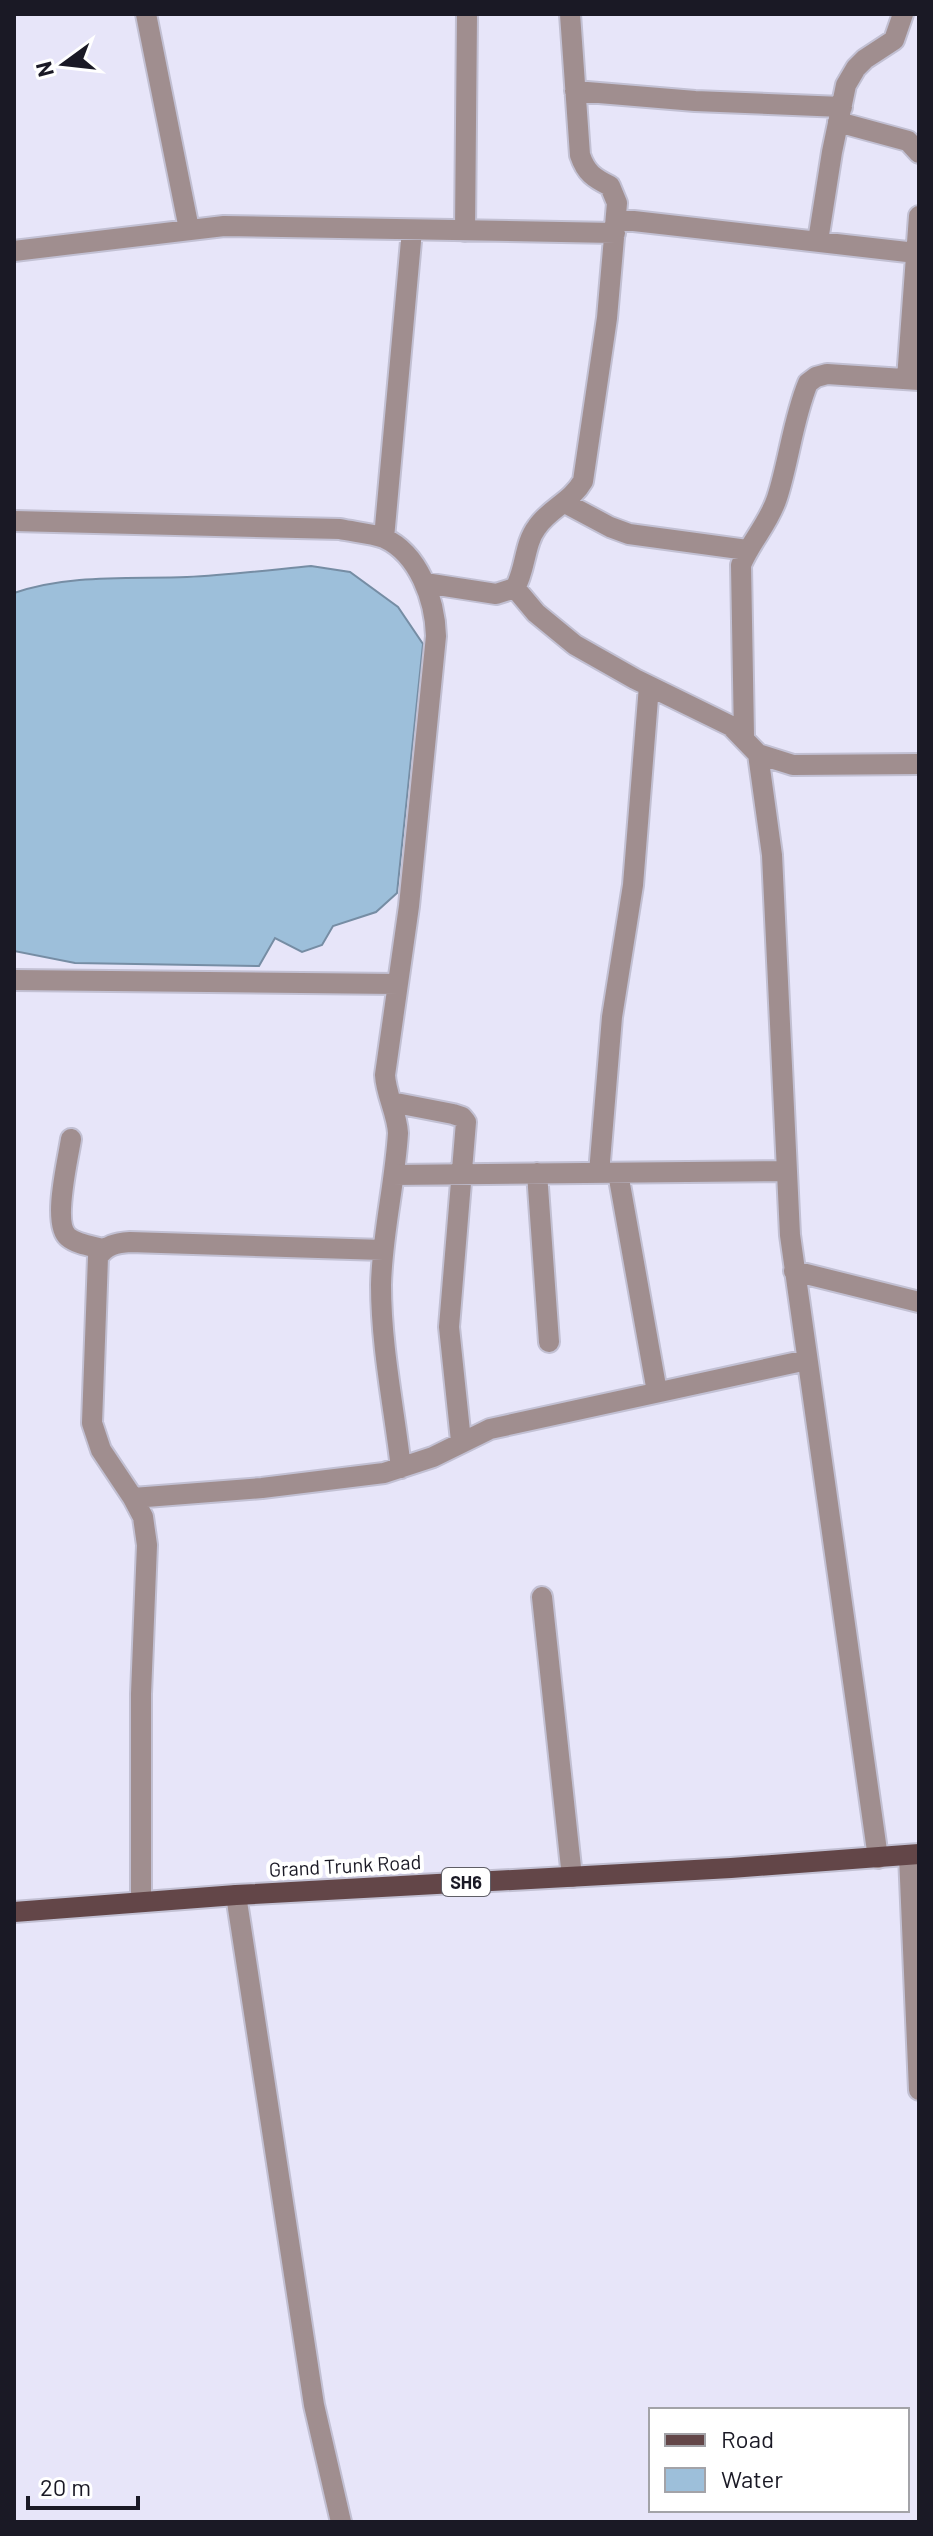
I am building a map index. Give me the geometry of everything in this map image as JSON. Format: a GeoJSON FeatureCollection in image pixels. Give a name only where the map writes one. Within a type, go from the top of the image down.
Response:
{"type":"FeatureCollection","features":[{"type":"Feature","properties":{"kind":"main road","name":"Grand Trunk Road"},"geometry":{"type":"LineString","coordinates":[[14,1912],[236,1895],[914,1854]]}},
{"type":"Feature","properties":{"kind":"street"},"geometry":{"type":"LineString","coordinates":[[146,14],[189,229]]}},
{"type":"Feature","properties":{"kind":"street"},"geometry":{"type":"LineString","coordinates":[[465,231],[467,14]]}},
{"type":"Feature","properties":{"kind":"street"},"geometry":{"type":"LineString","coordinates":[[425,583],[496,594],[515,588],[537,526],[576,493],[583,481],[607,318],[616,226],[615,193],[610,186],[592,177],[584,168],[580,155],[570,14]]}},
{"type":"Feature","properties":{"kind":"street"},"geometry":{"type":"LineString","coordinates":[[818,241],[846,85],[856,68],[894,40],[903,14]]}},
{"type":"Feature","properties":{"kind":"street"},"geometry":{"type":"LineString","coordinates":[[575,91],[840,115],[908,141],[919,153]]}},
{"type":"Feature","properties":{"kind":"street"},"geometry":{"type":"LineString","coordinates":[[744,736],[741,565],[747,550],[765,526],[776,500],[808,383],[827,374],[913,380],[919,216]]}},
{"type":"Feature","properties":{"kind":"street"},"geometry":{"type":"LineString","coordinates":[[14,251],[224,226],[465,231],[616,226],[818,241],[916,253]]}},
{"type":"Feature","properties":{"kind":"street"},"geometry":{"type":"LineString","coordinates":[[384,538],[412,230]]}},
{"type":"Feature","properties":{"kind":"street"},"geometry":{"type":"LineString","coordinates":[[565,503],[629,534],[747,550]]}},
{"type":"Feature","properties":{"kind":"street"},"geometry":{"type":"LineString","coordinates":[[14,521],[340,529],[384,538],[406,554],[425,583],[435,615],[436,636],[409,906],[385,1075],[398,1133],[383,1250],[383,1321],[401,1468]]}},
{"type":"Feature","properties":{"kind":"street"},"geometry":{"type":"LineString","coordinates":[[515,588],[557,632],[649,686],[731,726],[744,736],[758,754],[772,855],[794,1271],[878,1858]]}},
{"type":"Feature","properties":{"kind":"street"},"geometry":{"type":"LineString","coordinates":[[649,686],[628,929],[612,1017],[608,1173],[657,1392]]}},
{"type":"Feature","properties":{"kind":"street"},"geometry":{"type":"LineString","coordinates":[[758,754],[793,765],[919,764]]}},
{"type":"Feature","properties":{"kind":"street"},"geometry":{"type":"LineString","coordinates":[[14,980],[397,984]]}},
{"type":"Feature","properties":{"kind":"street"},"geometry":{"type":"LineString","coordinates":[[391,1102],[462,1117],[466,1122],[449,1327],[461,1441]]}},
{"type":"Feature","properties":{"kind":"street"},"geometry":{"type":"LineString","coordinates":[[71,1139],[60,1211],[61,1227],[65,1235],[73,1240],[103,1249]]}},
{"type":"Feature","properties":{"kind":"street"},"geometry":{"type":"LineString","coordinates":[[394,1175],[787,1171]]}},
{"type":"Feature","properties":{"kind":"street"},"geometry":{"type":"LineString","coordinates":[[537,1173],[549,1342]]}},
{"type":"Feature","properties":{"kind":"street"},"geometry":{"type":"LineString","coordinates":[[141,1902],[141,1694],[147,1545],[143,1517],[101,1450],[92,1423],[98,1257],[103,1249],[116,1243],[130,1242],[383,1250]]}},
{"type":"Feature","properties":{"kind":"street"},"geometry":{"type":"LineString","coordinates":[[794,1271],[919,1302]]}},
{"type":"Feature","properties":{"kind":"street"},"geometry":{"type":"LineString","coordinates":[[133,1498],[262,1488],[384,1473],[433,1457],[490,1429],[807,1360]]}},
{"type":"Feature","properties":{"kind":"street"},"geometry":{"type":"LineString","coordinates":[[542,1597],[572,1877]]}},
{"type":"Feature","properties":{"kind":"street"},"geometry":{"type":"LineString","coordinates":[[914,1854],[919,2090]]}},
{"type":"Feature","properties":{"kind":"street"},"geometry":{"type":"LineString","coordinates":[[236,1895],[314,2405],[341,2522]]}},
{"type":"Feature","properties":{"kind":"water"},"geometry":{"type":"Polygon","coordinates":[[[311,566],[350,572],[398,607],[423,644],[397,893],[376,912],[333,926],[322,945],[302,952],[275,938],[259,966],[75,963],[14,951],[14,593],[77,580],[202,576],[311,566]]]}}]}
